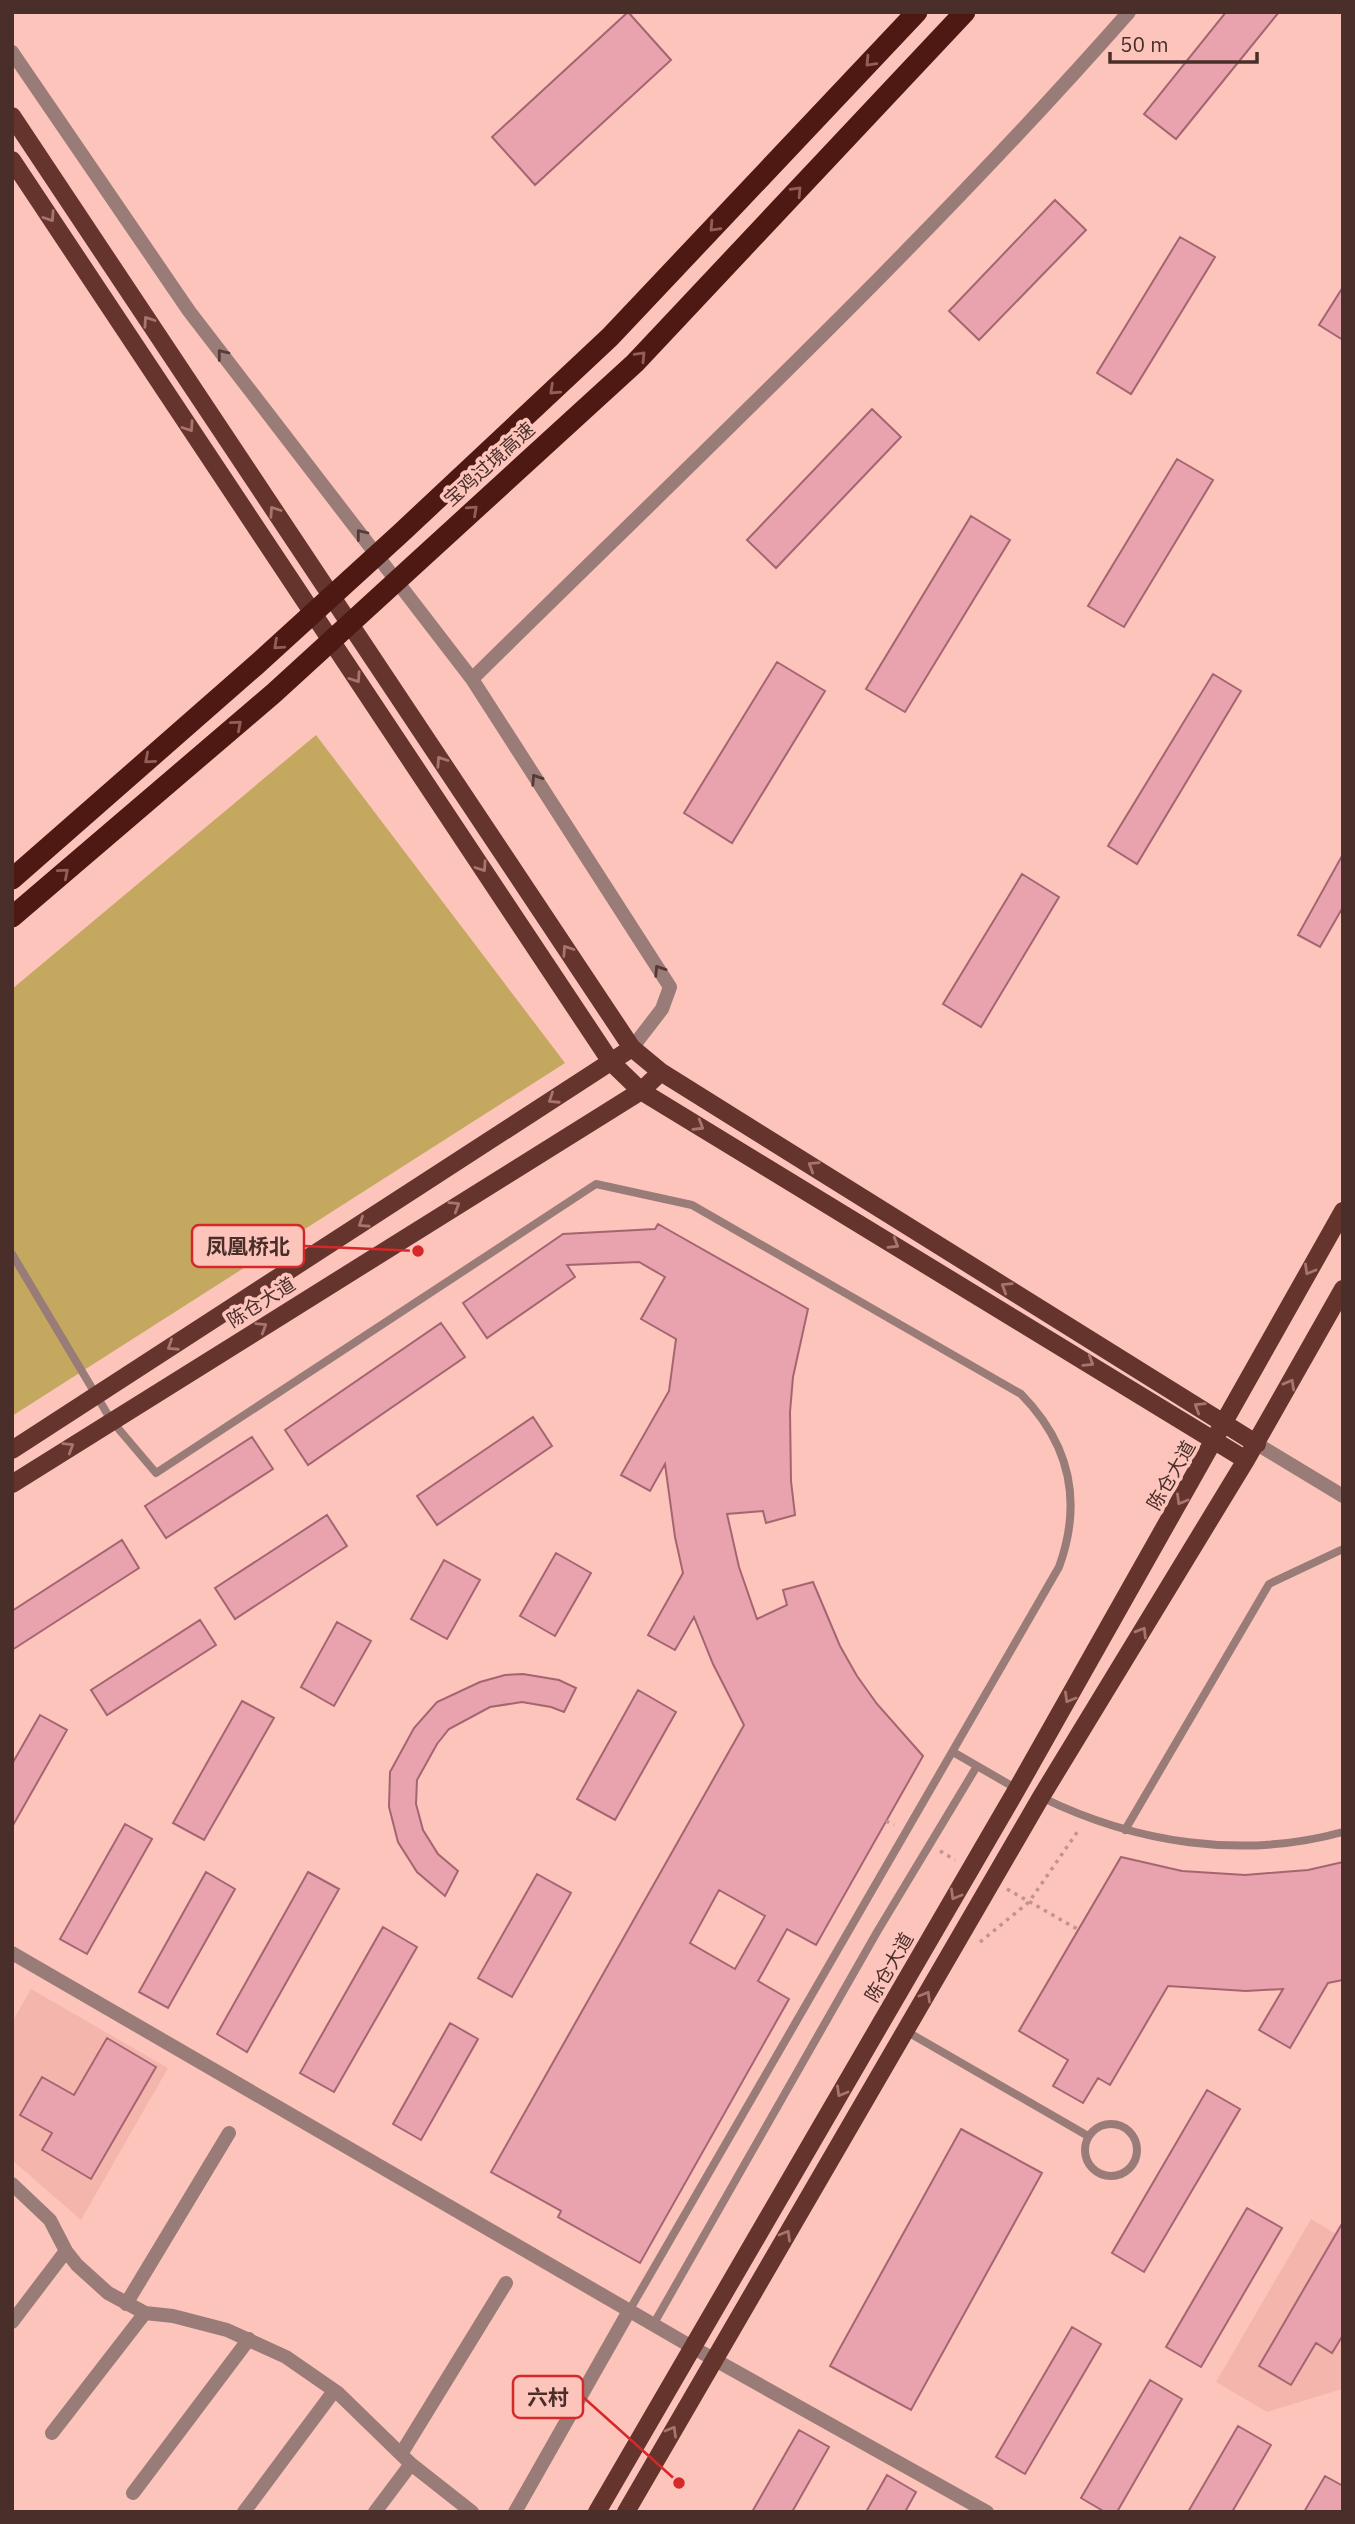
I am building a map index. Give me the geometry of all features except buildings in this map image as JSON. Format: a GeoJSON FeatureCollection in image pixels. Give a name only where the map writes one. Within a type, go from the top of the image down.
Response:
{"type":"FeatureCollection","features":[{"type":"Feature","properties":{"kind":"highway","name":"宝鸡过境高速"},"geometry":{"type":"LineString","coordinates":[[12,879],[256,666],[610,337],[917,12]]}},
{"type":"Feature","properties":{"kind":"highway","name":"宝鸡过境高速"},"geometry":{"type":"LineString","coordinates":[[12,917],[274,693],[635,363],[965,12]]}},
{"type":"Feature","properties":{"kind":"main road"},"geometry":{"type":"LineString","coordinates":[[12,116],[632,1048],[661,1072],[1257,1444]]}},
{"type":"Feature","properties":{"kind":"main road"},"geometry":{"type":"LineString","coordinates":[[12,160],[611,1062],[641,1091]]}},
{"type":"Feature","properties":{"kind":"main road"},"geometry":{"type":"LineString","coordinates":[[12,1450],[632,1048]]}},
{"type":"Feature","properties":{"kind":"main road","name":"陈仓大道"},"geometry":{"type":"LineString","coordinates":[[12,1485],[111,1420],[641,1091],[661,1072]]}},
{"type":"Feature","properties":{"kind":"main road","name":"陈仓大道"},"geometry":{"type":"LineString","coordinates":[[641,1091],[1246,1460]]}},
{"type":"Feature","properties":{"kind":"main road","name":"陈仓大道"},"geometry":{"type":"LineString","coordinates":[[597,2512],[1017,1789],[1343,1211]]}},
{"type":"Feature","properties":{"kind":"main road"},"geometry":{"type":"LineString","coordinates":[[626,2512],[1041,1797],[1257,1444],[1343,1289]]}},
{"type":"Feature","properties":{"kind":"street"},"geometry":{"type":"LineString","coordinates":[[472,679],[910,248],[1129,12]]}},
{"type":"Feature","properties":{"kind":"street"},"geometry":{"type":"LineString","coordinates":[[12,52],[189,311],[472,679],[670,987],[662,1009],[632,1048]]}},
{"type":"Feature","properties":{"kind":"street"},"geometry":{"type":"LineString","coordinates":[[1257,1444],[1343,1496]]}},
{"type":"Feature","properties":{"kind":"street"},"geometry":{"type":"LineString","coordinates":[[12,1953],[653,2325],[987,2512]]}},
{"type":"Feature","properties":{"kind":"street"},"geometry":{"type":"LineString","coordinates":[[126,2304],[229,2133]]}},
{"type":"Feature","properties":{"kind":"street"},"geometry":{"type":"LineString","coordinates":[[12,2184],[50,2220],[66,2251],[92,2280],[126,2304],[145,2313],[200,2322],[250,2339],[286,2357],[334,2390],[406,2459],[472,2512]]}},
{"type":"Feature","properties":{"kind":"street"},"geometry":{"type":"LineString","coordinates":[[12,2322],[66,2251]]}},
{"type":"Feature","properties":{"kind":"street"},"geometry":{"type":"LineString","coordinates":[[375,2512],[506,2283]]}},
{"type":"Feature","properties":{"kind":"street"},"geometry":{"type":"LineString","coordinates":[[514,2512],[629,2311]]}},
{"type":"Feature","properties":{"kind":"street"},"geometry":{"type":"LineString","coordinates":[[52,2433],[145,2313]]}},
{"type":"Feature","properties":{"kind":"street"},"geometry":{"type":"LineString","coordinates":[[133,2493],[250,2339]]}},
{"type":"Feature","properties":{"kind":"street"},"geometry":{"type":"LineString","coordinates":[[244,2512],[334,2390]]}},
{"type":"Feature","properties":{"kind":"lane"},"geometry":{"type":"LineString","coordinates":[[12,1254],[111,1420],[156,1473],[596,1184],[692,1205],[1021,1394],[1042,1417],[1058,1443],[1071,1494],[1070,1526],[1066,1547],[1049,1586],[629,2311]]}},
{"type":"Feature","properties":{"kind":"lane"},"geometry":{"type":"LineString","coordinates":[[1125,1830],[1269,1584],[1343,1549]]}},
{"type":"Feature","properties":{"kind":"lane"},"geometry":{"type":"LineString","coordinates":[[953,1752],[1017,1789]]}},
{"type":"Feature","properties":{"kind":"lane"},"geometry":{"type":"LineString","coordinates":[[653,2325],[877,1932],[977,1766]]}},
{"type":"Feature","properties":{"kind":"lane"},"geometry":{"type":"LineString","coordinates":[[1041,1797],[1087,1818],[1169,1840],[1236,1846],[1304,1840],[1343,1832]]}},
{"type":"Feature","properties":{"kind":"lane"},"geometry":{"type":"LineString","coordinates":[[905,2030],[1088,2137]]}},
{"type":"Feature","properties":{"kind":"lane"},"geometry":{"type":"LineString","coordinates":[[1102,2125],[1119,2125],[1133,2137],[1136,2145],[1133,2163],[1119,2174],[1101,2174],[1088,2162],[1085,2154],[1088,2137],[1102,2125]]}},
{"type":"Feature","properties":{"kind":"path"},"geometry":{"type":"LineString","coordinates":[[978,1943],[1029,1902],[1087,1818]]}},
{"type":"Feature","properties":{"kind":"shaded area"},"geometry":{"type":"Polygon","coordinates":[[[316,735],[565,1063],[12,1416],[12,989],[316,735]]]}},
{"type":"Feature","properties":{"kind":"shaded area"},"geometry":{"type":"Polygon","coordinates":[[[31,1989],[168,2068],[81,2220],[12,2160],[12,2022],[31,1989]]]}},
{"type":"Feature","properties":{"kind":"shaded area"},"geometry":{"type":"Polygon","coordinates":[[[1311,2219],[1343,2238],[1342,2389],[1267,2412],[1216,2382],[1311,2219]]]}},
{"type":"Feature","properties":{"kind":"place","name":"凤凰桥北"},"geometry":{"type":"Point","coordinates":[418,1251]}},
{"type":"Feature","properties":{"kind":"place","name":"六村"},"geometry":{"type":"Point","coordinates":[679,2483]}}]}
